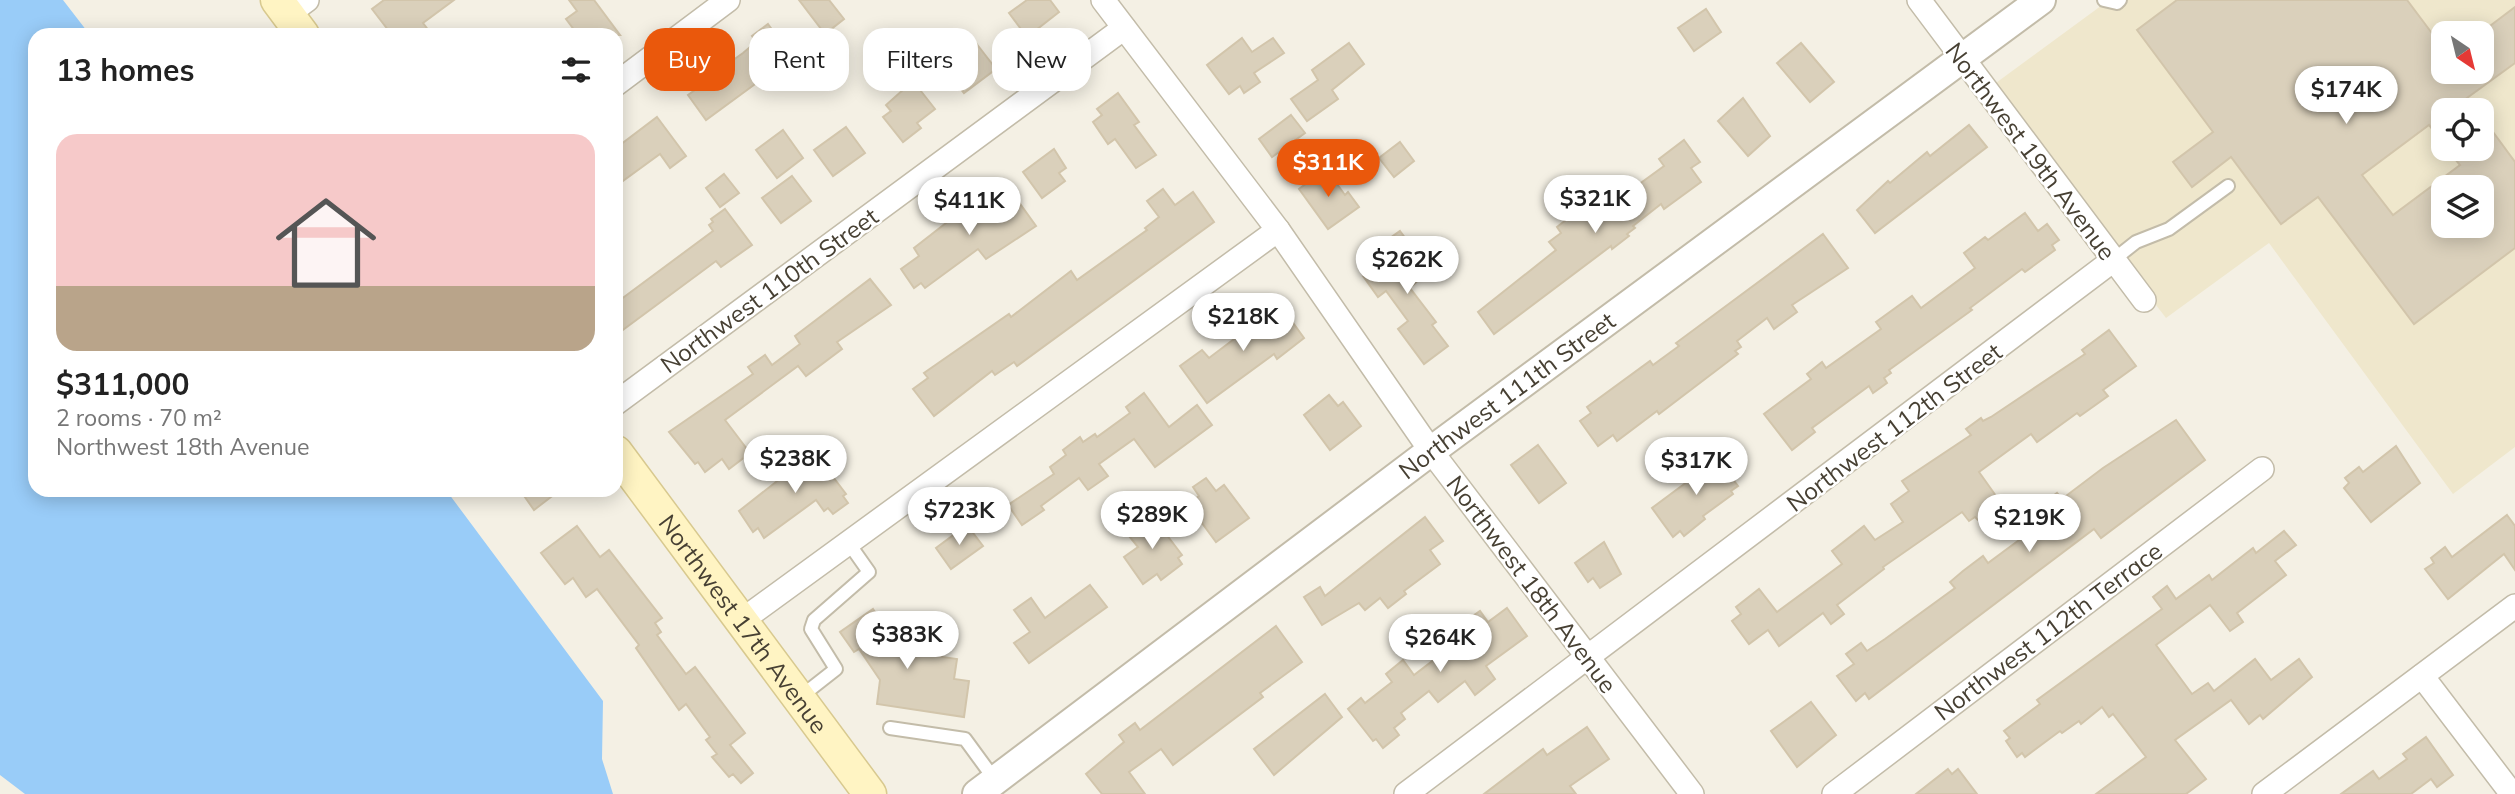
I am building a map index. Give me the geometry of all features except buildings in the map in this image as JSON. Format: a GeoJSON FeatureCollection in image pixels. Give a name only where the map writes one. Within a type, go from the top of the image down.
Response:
{"type":"FeatureCollection","features":[{"type":"Feature","properties":{"kind":"main road","name":"Northwest 17th Avenue"},"geometry":{"type":"LineString","coordinates":[[623,461],[870,794]]}},
{"type":"Feature","properties":{"kind":"street"},"geometry":{"type":"LineString","coordinates":[[623,79],[729,0]]}},
{"type":"Feature","properties":{"kind":"street","name":"Northwest 18th Avenue"},"geometry":{"type":"LineString","coordinates":[[1103,0],[1278,230],[1431,451],[1692,794]]}},
{"type":"Feature","properties":{"kind":"street","name":"Northwest 19th Avenue"},"geometry":{"type":"LineString","coordinates":[[1919,0],[2112,261],[2144,300]]}},
{"type":"Feature","properties":{"kind":"street","name":"Northwest 111th Street"},"geometry":{"type":"LineString","coordinates":[[986,787],[1431,451],[2041,0]]}},
{"type":"Feature","properties":{"kind":"street","name":"Northwest 110th Street"},"geometry":{"type":"LineString","coordinates":[[623,397],[1124,28]]}},
{"type":"Feature","properties":{"kind":"street"},"geometry":{"type":"LineString","coordinates":[[741,621],[850,545],[1278,230]]}},
{"type":"Feature","properties":{"kind":"street","name":"Northwest 112th Street"},"geometry":{"type":"LineString","coordinates":[[1406,794],[2112,261]]}},
{"type":"Feature","properties":{"kind":"street","name":"Northwest 112th Terrace"},"geometry":{"type":"LineString","coordinates":[[1834,794],[2262,468]]}},
{"type":"Feature","properties":{"kind":"street"},"geometry":{"type":"LineString","coordinates":[[2263,794],[2515,606]]}},
{"type":"Feature","properties":{"kind":"street"},"geometry":{"type":"LineString","coordinates":[[2422,676],[2512,794]]}},
{"type":"Feature","properties":{"kind":"lane"},"geometry":{"type":"LineString","coordinates":[[2104,0],[2120,0]]}},
{"type":"Feature","properties":{"kind":"lane"},"geometry":{"type":"LineString","coordinates":[[2112,261],[2136,242],[2169,229],[2228,186]]}},
{"type":"Feature","properties":{"kind":"lane"},"geometry":{"type":"LineString","coordinates":[[799,698],[836,669],[811,629],[814,620],[869,572],[850,545]]}},
{"type":"Feature","properties":{"kind":"lane"},"geometry":{"type":"LineString","coordinates":[[890,728],[965,739],[986,787]]}},
{"type":"Feature","properties":{"kind":"shaded area"},"geometry":{"type":"Polygon","coordinates":[[[2109,0],[2515,0],[2515,447],[2453,494],[2269,243],[2166,318],[1989,88],[2109,0]]]}},
{"type":"Feature","properties":{"kind":"water"},"geometry":{"type":"Polygon","coordinates":[[[0,0],[63,0],[85,28],[28,28],[28,497],[451,497],[603,701],[602,759],[613,794],[25,794],[0,775],[0,0]]]}}]}
